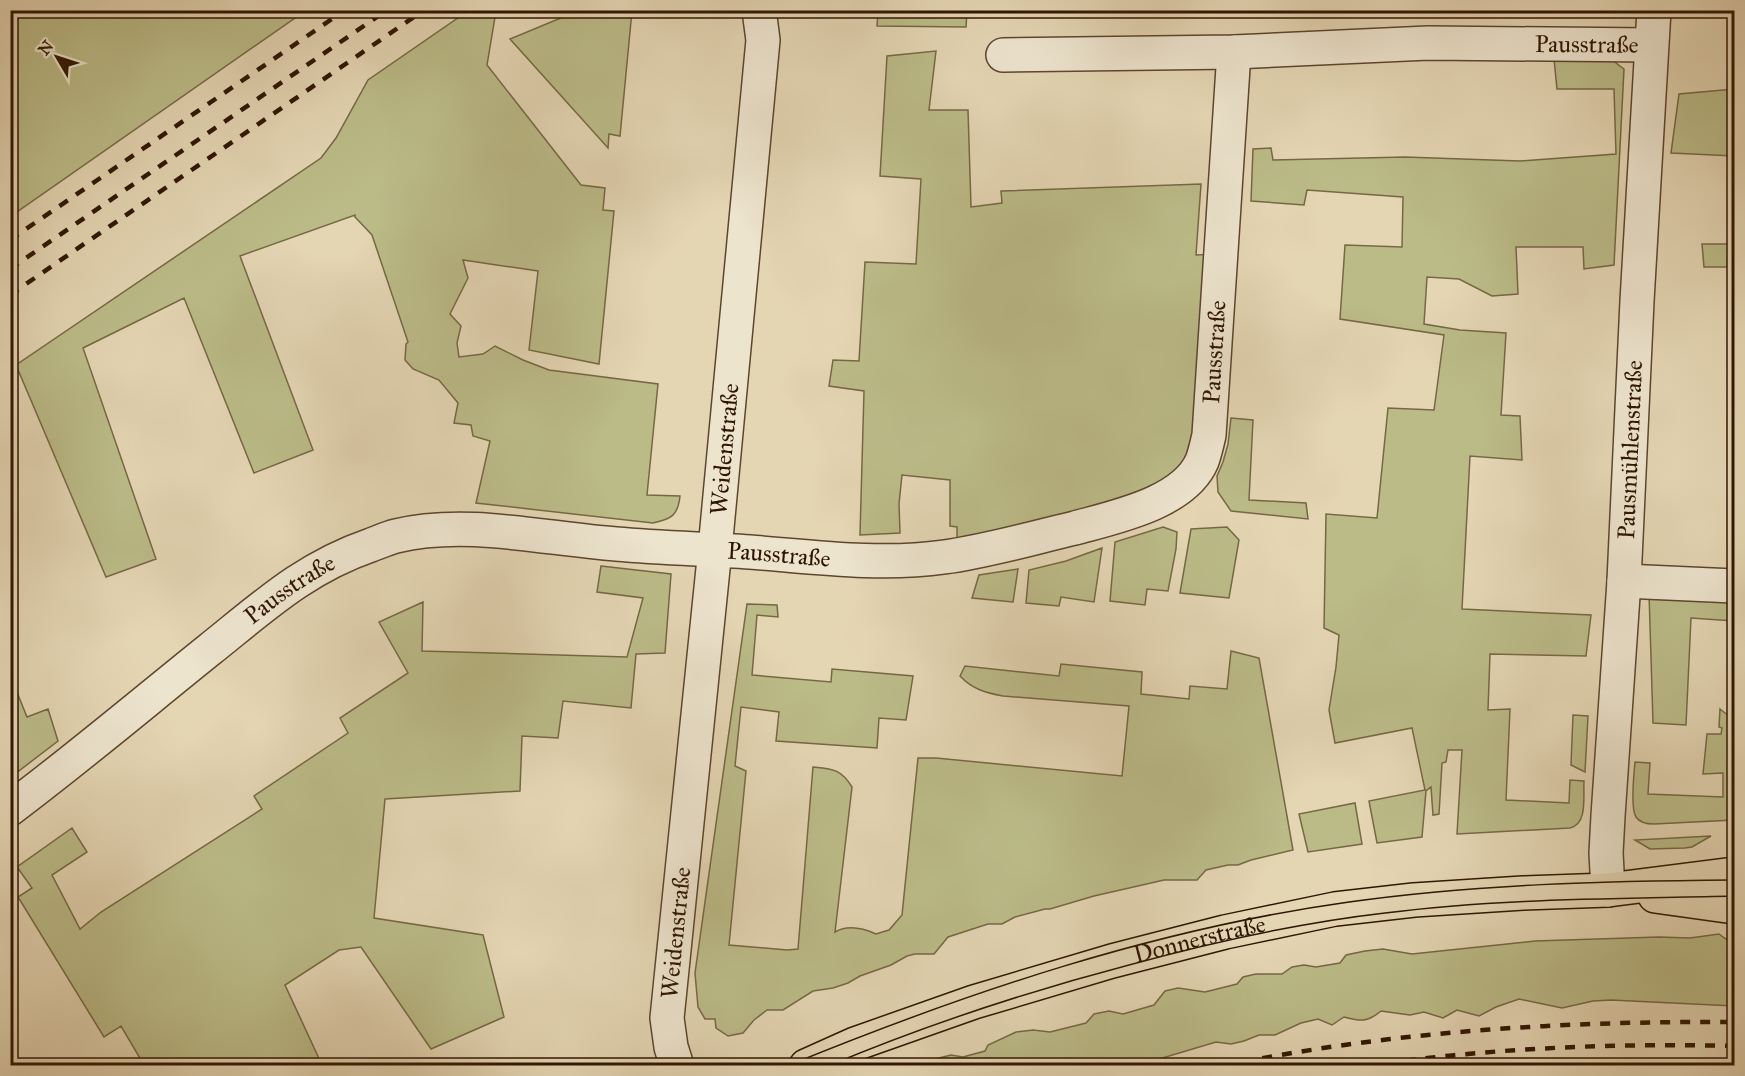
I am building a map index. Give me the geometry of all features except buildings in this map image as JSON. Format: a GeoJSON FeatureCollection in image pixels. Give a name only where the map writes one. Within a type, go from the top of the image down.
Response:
{"type":"FeatureCollection","features":[{"type":"Feature","properties":{"kind":"main road","name":"Donnerstraße"},"geometry":{"type":"LineString","coordinates":[[806,1065],[855,1044],[974,1002],[1112,961],[1225,932],[1335,909],[1414,900],[1608,890],[1734,874]]}},
{"type":"Feature","properties":{"kind":"main road","name":"Donnerstraße"},"geometry":{"type":"LineString","coordinates":[[1608,890],[1734,907]]}},
{"type":"Feature","properties":{"kind":"street","name":"Weidenstraße"},"geometry":{"type":"LineString","coordinates":[[677,1065],[671,1047],[667,1018],[715,549],[763,40],[759,10]]}},
{"type":"Feature","properties":{"kind":"street","name":"Pausmühlenstraße"},"geometry":{"type":"LineString","coordinates":[[1608,890],[1606,853],[1624,581],[1654,10]]}},
{"type":"Feature","properties":{"kind":"street","name":"Pausstraße"},"geometry":{"type":"LineString","coordinates":[[1003,55],[1234,52],[1428,43],[1651,45]]}},
{"type":"Feature","properties":{"kind":"street","name":"Pausstraße"},"geometry":{"type":"LineString","coordinates":[[10,809],[282,591],[319,567],[354,550],[396,536],[437,530],[482,530],[615,544],[845,559],[896,560],[944,557],[994,547],[1105,520],[1169,496],[1187,482],[1201,463],[1209,435],[1234,52]]}},
{"type":"Feature","properties":{"kind":"street"},"geometry":{"type":"LineString","coordinates":[[1624,581],[1734,586]]}},
{"type":"Feature","properties":{"kind":"green space"},"geometry":{"type":"Polygon","coordinates":[[[11,10],[305,10],[305,11],[11,216],[11,10]]]}},
{"type":"Feature","properties":{"kind":"green space"},"geometry":{"type":"Polygon","coordinates":[[[580,10],[632,11],[620,136],[609,134],[608,148],[510,39],[580,10]]]}},
{"type":"Feature","properties":{"kind":"green space"},"geometry":{"type":"Polygon","coordinates":[[[468,11],[496,11],[487,65],[581,185],[605,188],[603,210],[614,211],[599,364],[529,350],[538,271],[463,260],[468,278],[450,314],[461,326],[457,343],[459,357],[483,354],[495,346],[549,370],[658,384],[647,495],[680,496],[676,512],[665,520],[653,523],[476,503],[490,441],[473,436],[471,425],[454,423],[458,403],[439,380],[413,369],[405,360],[408,342],[372,235],[355,215],[240,256],[313,450],[254,473],[184,298],[83,348],[156,559],[106,577],[16,365],[321,158],[336,138],[368,80],[468,11]]]}},
{"type":"Feature","properties":{"kind":"green space"},"geometry":{"type":"Polygon","coordinates":[[[878,11],[967,11],[966,27],[877,26],[878,11]]]}},
{"type":"Feature","properties":{"kind":"green space"},"geometry":{"type":"Polygon","coordinates":[[[936,51],[929,110],[968,110],[971,207],[1002,203],[1001,191],[1201,184],[1196,255],[1219,254],[1189,489],[957,553],[957,527],[950,526],[950,480],[902,475],[899,504],[900,533],[860,535],[864,391],[829,386],[833,360],[859,361],[865,262],[916,264],[921,179],[880,176],[887,56],[936,51]]]}},
{"type":"Feature","properties":{"kind":"green space"},"geometry":{"type":"Polygon","coordinates":[[[1554,59],[1612,60],[1624,69],[1614,265],[1584,269],[1583,247],[1516,247],[1518,294],[1492,296],[1459,279],[1427,277],[1424,324],[1460,330],[1506,333],[1501,415],[1520,416],[1522,460],[1470,456],[1462,609],[1591,615],[1586,656],[1490,654],[1488,710],[1510,709],[1506,800],[1569,803],[1570,780],[1584,781],[1582,815],[1580,821],[1570,828],[1457,834],[1462,750],[1448,750],[1446,762],[1442,763],[1439,814],[1433,815],[1431,787],[1426,791],[1422,837],[1377,843],[1369,801],[1425,790],[1412,728],[1335,743],[1329,710],[1339,635],[1324,628],[1326,514],[1377,518],[1388,408],[1434,410],[1444,335],[1340,319],[1345,245],[1402,247],[1403,197],[1307,190],[1304,205],[1251,201],[1253,149],[1271,148],[1273,160],[1405,157],[1520,161],[1616,154],[1614,89],[1557,89],[1554,59]]]}},
{"type":"Feature","properties":{"kind":"green space"},"geometry":{"type":"Polygon","coordinates":[[[1734,89],[1734,156],[1671,153],[1679,94],[1734,89]]]}},
{"type":"Feature","properties":{"kind":"green space"},"geometry":{"type":"Polygon","coordinates":[[[1702,244],[1734,244],[1734,267],[1704,267],[1702,244]]]}},
{"type":"Feature","properties":{"kind":"green space"},"geometry":{"type":"Polygon","coordinates":[[[1231,418],[1253,420],[1249,500],[1306,503],[1308,519],[1231,511],[1218,492],[1217,476],[1228,444],[1231,418]]]}},
{"type":"Feature","properties":{"kind":"green space"},"geometry":{"type":"Polygon","coordinates":[[[1163,527],[1177,532],[1168,591],[1147,589],[1145,605],[1110,601],[1115,542],[1163,527]]]}},
{"type":"Feature","properties":{"kind":"green space"},"geometry":{"type":"Polygon","coordinates":[[[1227,527],[1239,540],[1229,598],[1180,593],[1191,529],[1227,527]]]}},
{"type":"Feature","properties":{"kind":"green space"},"geometry":{"type":"Polygon","coordinates":[[[1102,548],[1094,602],[1061,597],[1059,606],[1026,603],[1029,570],[1066,561],[1102,548]]]}},
{"type":"Feature","properties":{"kind":"green space"},"geometry":{"type":"Polygon","coordinates":[[[601,566],[671,574],[665,653],[636,654],[631,708],[563,701],[558,738],[522,736],[520,791],[385,799],[374,918],[483,935],[504,1017],[431,1049],[361,947],[339,950],[285,985],[322,1065],[144,1065],[121,1026],[104,1037],[18,897],[32,888],[17,867],[72,828],[87,852],[52,875],[80,929],[101,912],[262,809],[254,796],[348,733],[340,718],[408,673],[379,622],[423,602],[422,651],[627,657],[643,598],[597,592],[601,566]]]}},
{"type":"Feature","properties":{"kind":"green space"},"geometry":{"type":"Polygon","coordinates":[[[1018,569],[1013,602],[972,598],[979,575],[1018,569]]]}},
{"type":"Feature","properties":{"kind":"green space"},"geometry":{"type":"Polygon","coordinates":[[[1649,593],[1734,596],[1734,621],[1691,618],[1686,725],[1653,723],[1649,593]]]}},
{"type":"Feature","properties":{"kind":"green space"},"geometry":{"type":"Polygon","coordinates":[[[747,604],[777,605],[778,617],[757,615],[752,675],[831,682],[832,669],[913,676],[906,720],[879,718],[877,748],[776,741],[779,712],[741,707],[735,766],[746,771],[729,945],[798,949],[813,767],[826,768],[840,773],[852,787],[835,932],[855,928],[876,934],[889,930],[902,915],[918,758],[1122,776],[1129,706],[1003,696],[980,690],[965,680],[960,676],[965,666],[1059,676],[1061,664],[1142,672],[1141,694],[1189,699],[1190,686],[1227,689],[1231,651],[1259,658],[1293,850],[1238,865],[1206,870],[1197,880],[1164,880],[1094,896],[1015,917],[1002,924],[988,924],[948,937],[934,954],[907,956],[848,983],[813,991],[783,1010],[767,1010],[743,1033],[728,1036],[716,1028],[715,1019],[705,1019],[698,1007],[695,973],[747,604]]]}},
{"type":"Feature","properties":{"kind":"green space"},"geometry":{"type":"Polygon","coordinates":[[[10,675],[27,717],[48,709],[58,741],[11,777],[10,675]]]}},
{"type":"Feature","properties":{"kind":"green space"},"geometry":{"type":"Polygon","coordinates":[[[1720,709],[1734,720],[1734,820],[1654,824],[1640,821],[1634,813],[1633,806],[1635,762],[1650,763],[1648,794],[1723,797],[1723,773],[1703,774],[1707,734],[1721,734],[1720,709]]]}},
{"type":"Feature","properties":{"kind":"green space"},"geometry":{"type":"Polygon","coordinates":[[[1573,715],[1588,716],[1585,772],[1571,765],[1573,715]]]}},
{"type":"Feature","properties":{"kind":"green space"},"geometry":{"type":"Polygon","coordinates":[[[1355,803],[1362,844],[1308,852],[1299,814],[1355,803]]]}},
{"type":"Feature","properties":{"kind":"green space"},"geometry":{"type":"Polygon","coordinates":[[[1711,836],[1692,847],[1685,848],[1650,849],[1635,840],[1711,836]]]}},
{"type":"Feature","properties":{"kind":"green space"},"geometry":{"type":"Polygon","coordinates":[[[1719,934],[1726,939],[1734,934],[1734,1006],[1611,1000],[1593,1001],[1562,1008],[1519,999],[1479,1016],[1457,1010],[1443,1018],[1424,1012],[1410,1015],[1381,1011],[1372,1018],[1363,1020],[1344,1017],[1332,1025],[1318,1019],[1301,1023],[1275,1035],[1259,1035],[1231,1044],[1216,1042],[1139,1065],[920,1065],[923,1062],[951,1055],[963,1057],[985,1051],[988,1045],[1016,1032],[1033,1030],[1050,1032],[1086,1023],[1094,1014],[1109,1011],[1123,1014],[1154,1005],[1165,991],[1178,988],[1205,992],[1237,984],[1243,977],[1256,974],[1282,974],[1292,967],[1304,965],[1316,967],[1340,963],[1346,955],[1365,951],[1383,949],[1412,954],[1535,941],[1690,938],[1719,934]]]}},
{"type":"Feature","properties":{"kind":"tram line"},"geometry":{"type":"LineString","coordinates":[[787,1066],[924,1013],[1063,966],[1134,946],[1277,914],[1349,902],[1493,887],[1734,880]]}},
{"type":"Feature","properties":{"kind":"tram line"},"geometry":{"type":"LineString","coordinates":[[828,1066],[939,1023],[1052,986],[1256,934],[1352,917],[1472,904],[1734,896]]}},
{"type":"Feature","properties":{"kind":"railway"},"geometry":{"type":"LineString","coordinates":[[10,240],[345,10]]}},
{"type":"Feature","properties":{"kind":"railway"},"geometry":{"type":"LineString","coordinates":[[10,269],[387,10]]}},
{"type":"Feature","properties":{"kind":"railway"},"geometry":{"type":"LineString","coordinates":[[10,295],[424,10]]}},
{"type":"Feature","properties":{"kind":"railway"},"geometry":{"type":"LineString","coordinates":[[1223,1066],[1350,1044],[1477,1030],[1541,1026],[1734,1022]]}},
{"type":"Feature","properties":{"kind":"railway"},"geometry":{"type":"LineString","coordinates":[[1366,1066],[1458,1055],[1550,1048],[1642,1045],[1734,1046]]}}]}
